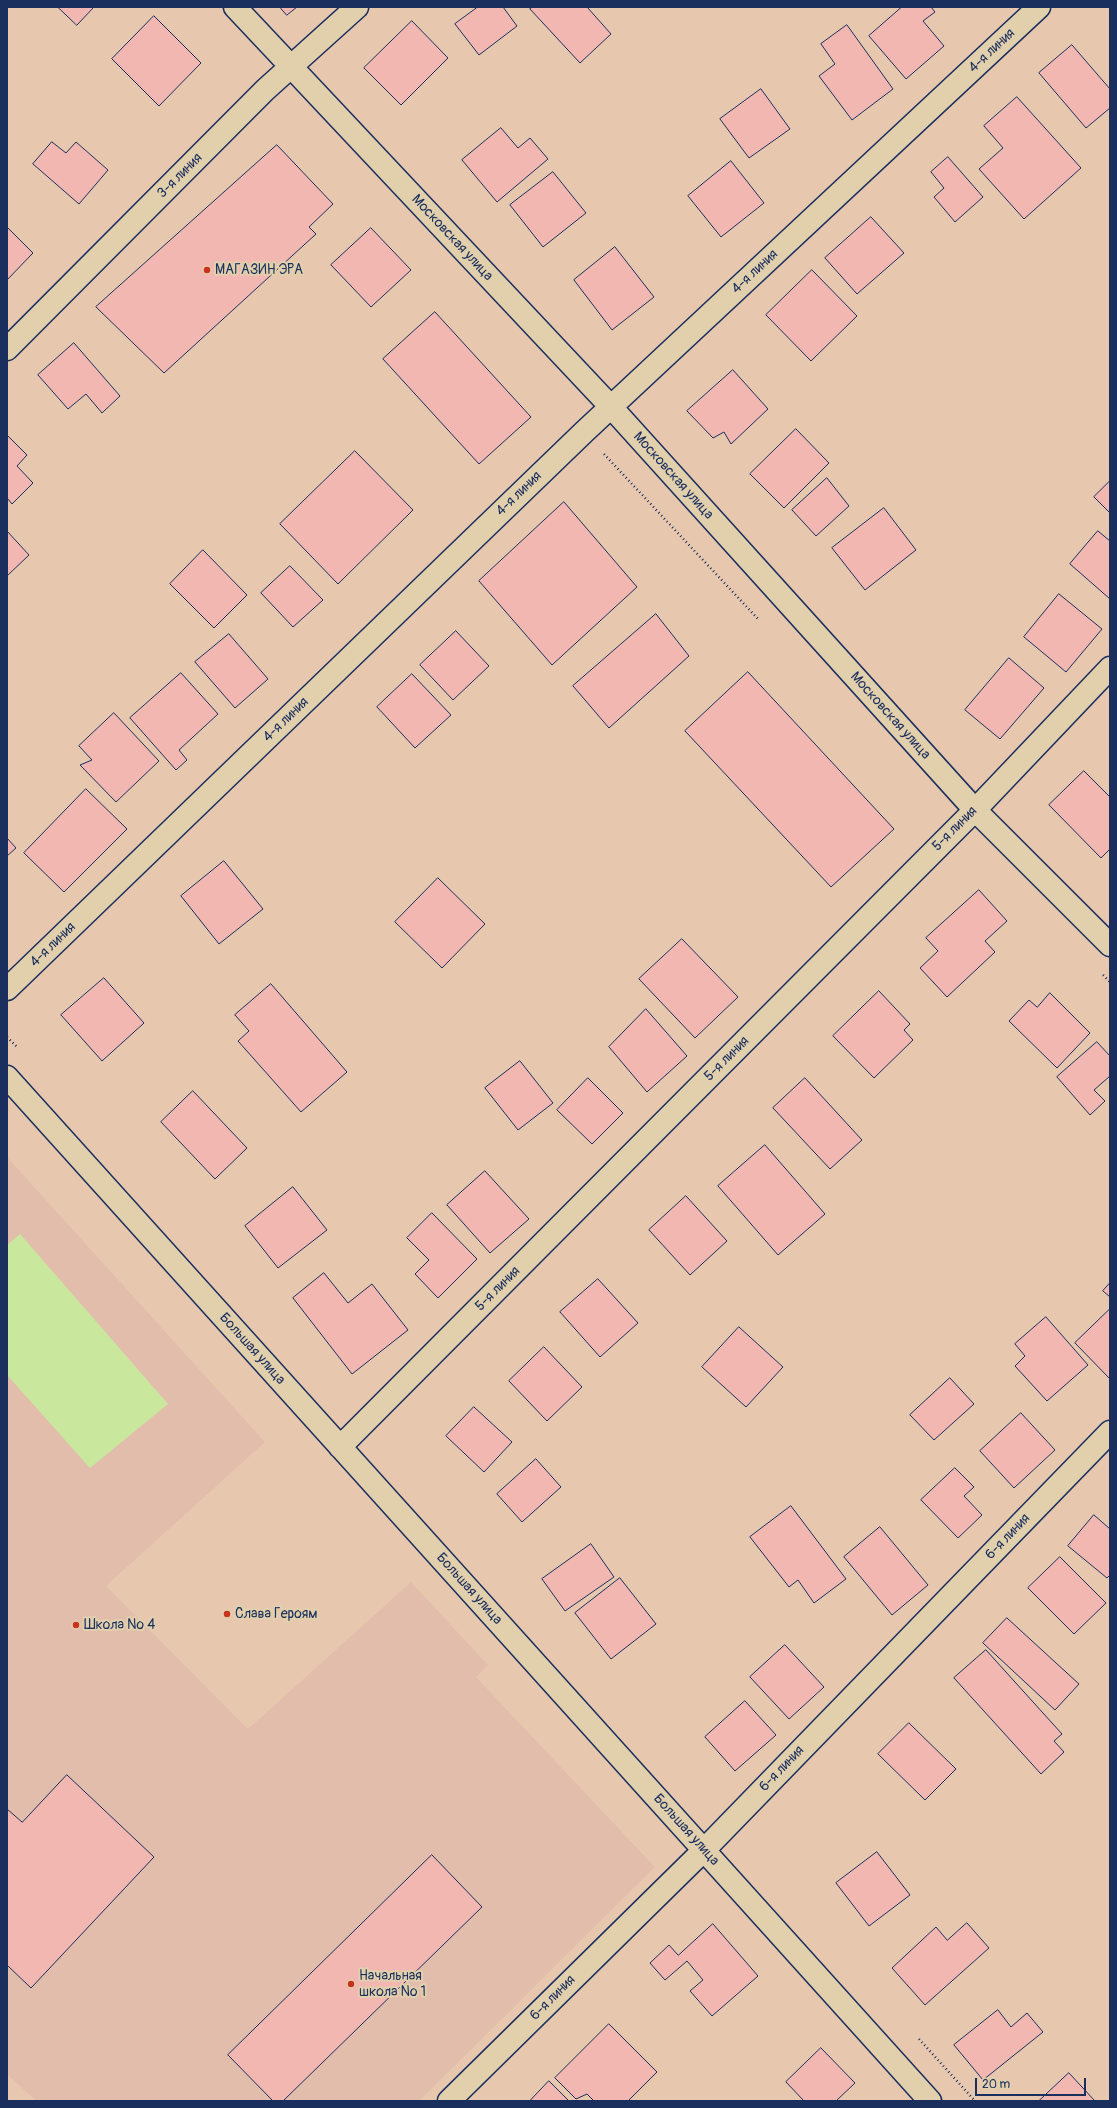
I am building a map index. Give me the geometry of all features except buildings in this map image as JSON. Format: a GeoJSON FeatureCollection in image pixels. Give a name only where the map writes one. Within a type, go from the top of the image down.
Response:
{"type":"FeatureCollection","features":[{"type":"Feature","properties":{"kind":"street","name":"Московская улица"},"geometry":{"type":"LineString","coordinates":[[235,7],[612,408],[975,810],[1110,945]]}},
{"type":"Feature","properties":{"kind":"street","name":"3-я линия"},"geometry":{"type":"LineString","coordinates":[[7,349],[291,66],[356,7]]}},
{"type":"Feature","properties":{"kind":"street","name":"4-я линия"},"geometry":{"type":"LineString","coordinates":[[7,989],[612,408],[1039,7]]}},
{"type":"Feature","properties":{"kind":"street","name":"5-я линия"},"geometry":{"type":"LineString","coordinates":[[340,1447],[975,810],[1110,668]]}},
{"type":"Feature","properties":{"kind":"street","name":"Большая улица"},"geometry":{"type":"LineString","coordinates":[[7,1078],[930,2101]]}},
{"type":"Feature","properties":{"kind":"street","name":"6-я линия"},"geometry":{"type":"LineString","coordinates":[[449,2101],[704,1850],[1110,1432]]}},
{"type":"Feature","properties":{"kind":"shaded area","name":"Школа № 4"},"geometry":{"type":"Polygon","coordinates":[[[7,1157],[265,1442],[106,1586],[248,1729],[411,1582],[488,1665],[476,1677],[655,1867],[419,2101],[36,2101],[7,2074],[7,1157]]]}},
{"type":"Feature","properties":{"kind":"green space"},"geometry":{"type":"Polygon","coordinates":[[[20,1234],[168,1404],[90,1468],[7,1375],[7,1245],[20,1234]]]}},
{"type":"Feature","properties":{"kind":"place","name":"МАГАЗИН ЭРА"},"geometry":{"type":"Point","coordinates":[207,270]}},
{"type":"Feature","properties":{"kind":"place","name":"Слава Героям"},"geometry":{"type":"Point","coordinates":[227,1614]}},
{"type":"Feature","properties":{"kind":"place","name":"Школа № 4"},"geometry":{"type":"Point","coordinates":[76,1625]}},
{"type":"Feature","properties":{"kind":"place","name":"Начальная школа № 1"},"geometry":{"type":"Point","coordinates":[351,1984]}}]}
